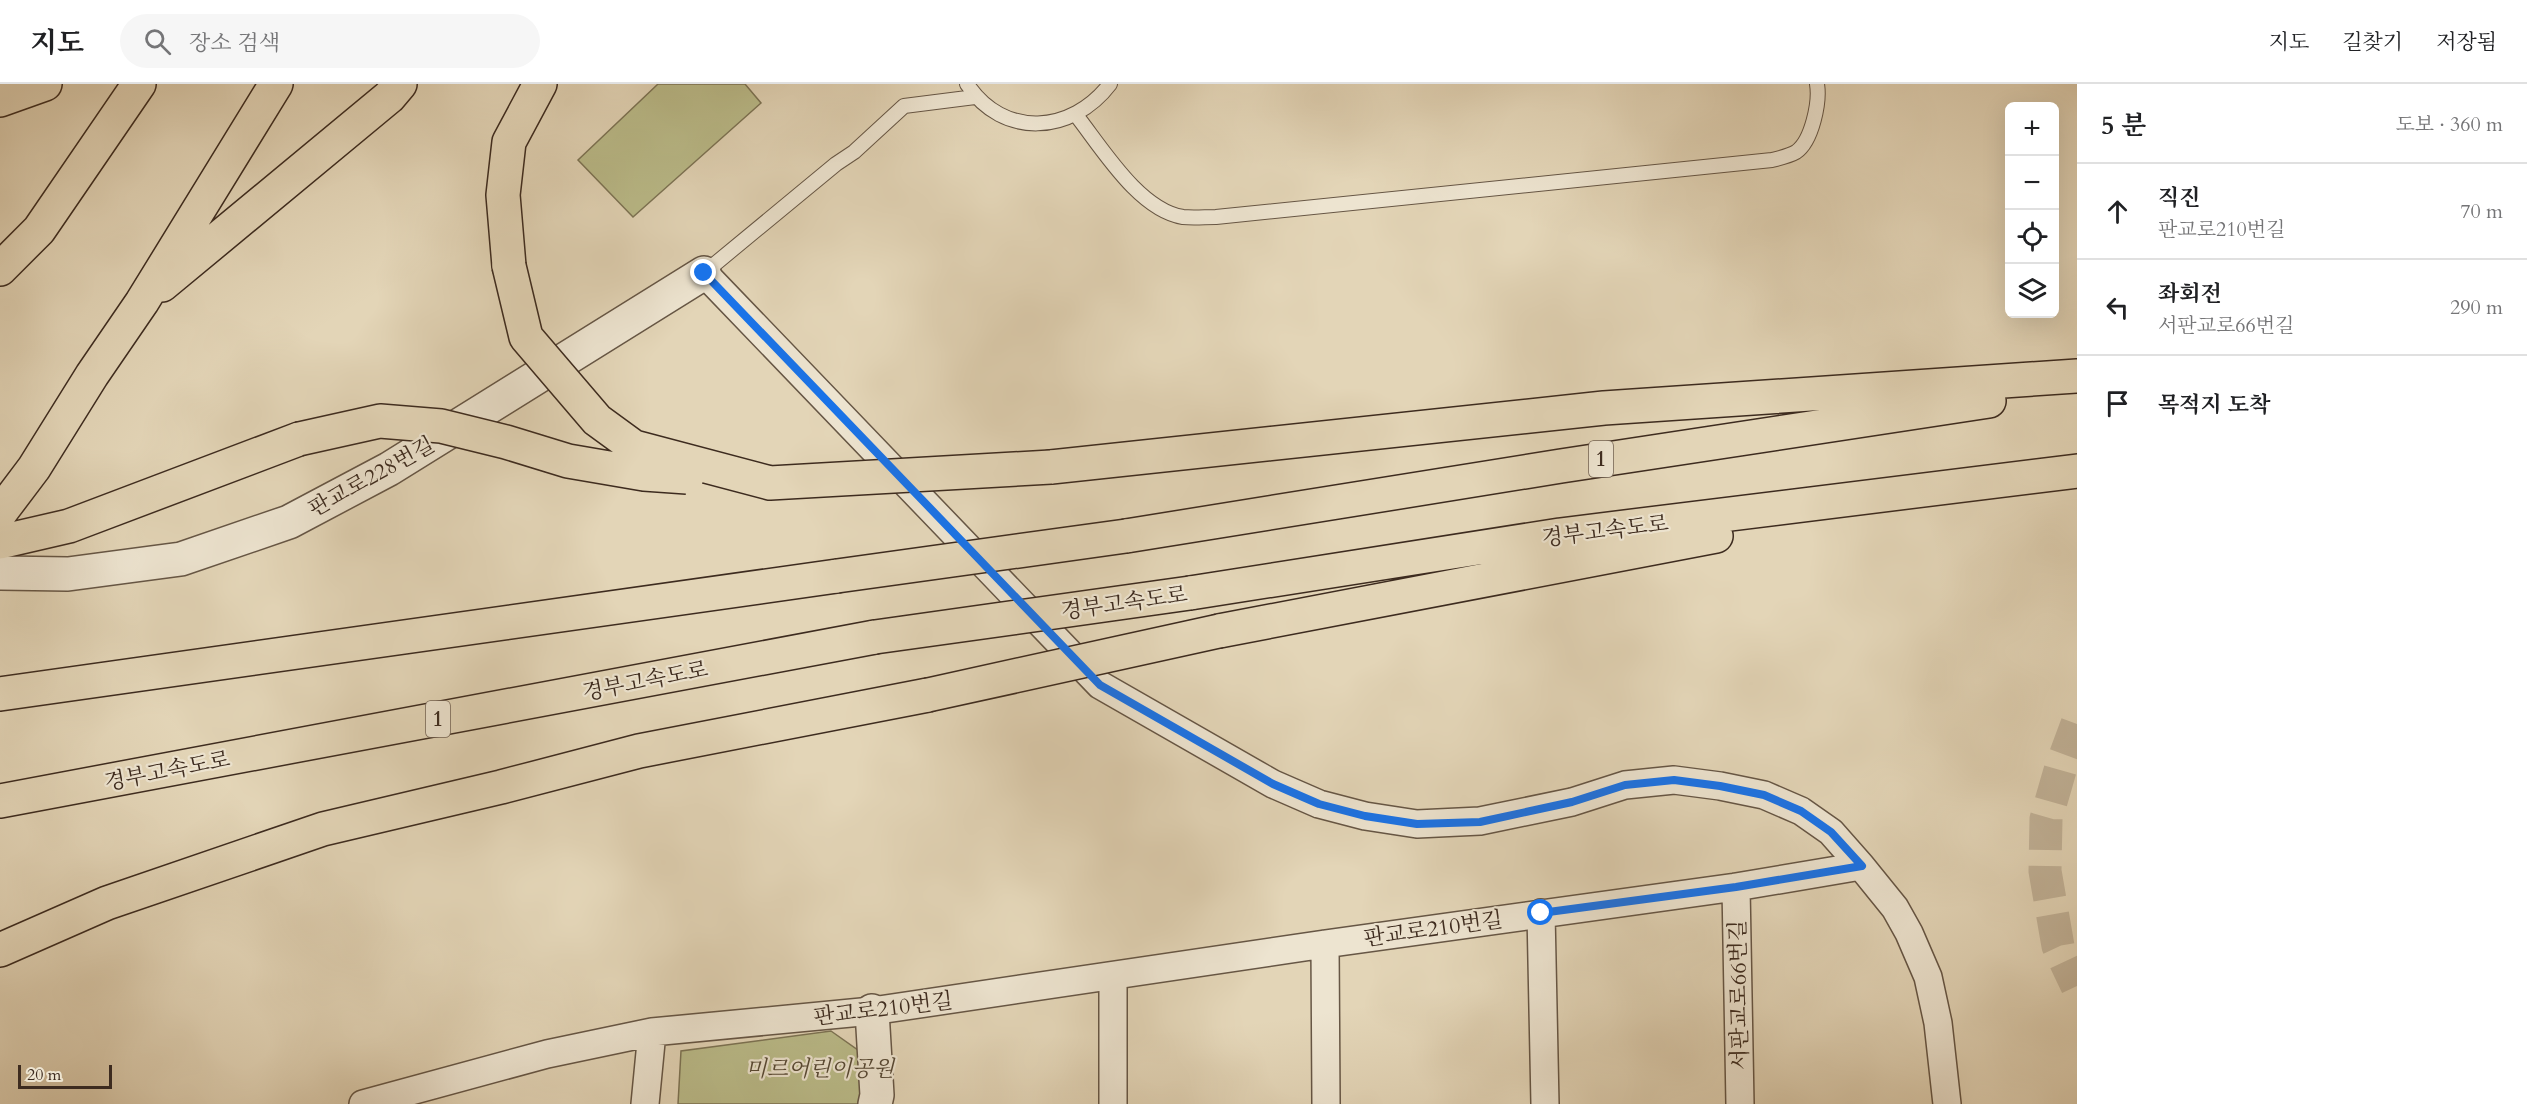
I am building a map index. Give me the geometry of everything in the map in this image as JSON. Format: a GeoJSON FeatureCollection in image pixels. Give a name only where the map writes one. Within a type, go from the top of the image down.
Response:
{"type":"FeatureCollection","features":[{"type":"Feature","properties":{"kind":"highway"},"geometry":{"type":"LineString","coordinates":[[0,100],[45,84]]}},
{"type":"Feature","properties":{"kind":"highway"},"geometry":{"type":"LineString","coordinates":[[0,269],[39,230],[139,84]]}},
{"type":"Feature","properties":{"kind":"highway"},"geometry":{"type":"LineString","coordinates":[[0,513],[34,468],[92,375],[142,302],[276,84]]}},
{"type":"Feature","properties":{"kind":"highway"},"geometry":{"type":"LineString","coordinates":[[142,302],[389,97],[400,84]]}},
{"type":"Feature","properties":{"kind":"highway"},"geometry":{"type":"LineString","coordinates":[[540,84],[509,142],[503,195],[509,266],[526,336],[597,420],[634,447],[770,483]]}},
{"type":"Feature","properties":{"kind":"highway"},"geometry":{"type":"LineString","coordinates":[[0,542],[69,526],[299,439],[380,421],[441,426],[506,442],[568,461],[644,474],[770,483],[1051,467],[1604,408],[2077,376]]}},
{"type":"Feature","properties":{"kind":"highway","name":"1"},"geometry":{"type":"LineString","coordinates":[[0,694],[1126,536],[1561,465],[2077,388]]}},
{"type":"Feature","properties":{"kind":"highway","name":"경부고속도로"},"geometry":{"type":"LineString","coordinates":[[0,801],[875,637],[1190,593],[1560,535],[2077,471]]}},
{"type":"Feature","properties":{"kind":"highway"},"geometry":{"type":"LineString","coordinates":[[0,950],[107,903],[323,829],[501,788],[639,751],[928,694],[1219,631],[2012,480]]}},
{"type":"Feature","properties":{"kind":"street","name":"판교로228번길"},"geometry":{"type":"LineString","coordinates":[[0,573],[68,574],[181,559],[289,522],[389,469],[704,273]]}},
{"type":"Feature","properties":{"kind":"street"},"geometry":{"type":"LineString","coordinates":[[704,273],[1100,685],[1273,784],[1319,804],[1365,816],[1417,824],[1480,822],[1572,802],[1625,785],[1674,780],[1764,795],[1801,811],[1831,832],[1862,866],[1895,909],[1909,933],[1928,976],[1938,1023],[1947,1104]]}},
{"type":"Feature","properties":{"kind":"street","name":"판교로210번길"},"geometry":{"type":"LineString","coordinates":[[363,1104],[441,1092],[547,1054],[651,1032],[872,1011],[1541,913],[1736,887],[1862,866]]}},
{"type":"Feature","properties":{"kind":"street","name":"서판교로66번길"},"geometry":{"type":"LineString","coordinates":[[1736,887],[1740,1104]]}},
{"type":"Feature","properties":{"kind":"street"},"geometry":{"type":"LineString","coordinates":[[1541,913],[1545,1104]]}},
{"type":"Feature","properties":{"kind":"street"},"geometry":{"type":"LineString","coordinates":[[1325,944],[1326,1104]]}},
{"type":"Feature","properties":{"kind":"street"},"geometry":{"type":"LineString","coordinates":[[1113,976],[1113,1104]]}},
{"type":"Feature","properties":{"kind":"street"},"geometry":{"type":"LineString","coordinates":[[872,1011],[877,1095],[875,1104]]}},
{"type":"Feature","properties":{"kind":"street"},"geometry":{"type":"LineString","coordinates":[[645,1104],[651,1032]]}},
{"type":"Feature","properties":{"kind":"lane"},"geometry":{"type":"LineString","coordinates":[[966,84],[975,97],[997,114],[1023,123],[1050,123],[1076,116],[1098,100],[1110,84]]}},
{"type":"Feature","properties":{"kind":"lane"},"geometry":{"type":"LineString","coordinates":[[1076,116],[1137,192],[1152,203],[1182,217],[1216,217],[1772,160],[1797,151],[1810,131],[1819,97],[1817,84]]}},
{"type":"Feature","properties":{"kind":"lane"},"geometry":{"type":"LineString","coordinates":[[704,273],[836,164],[854,152],[904,106],[975,97]]}},
{"type":"Feature","properties":{"kind":"green space"},"geometry":{"type":"Polygon","coordinates":[[[658,84],[745,84],[761,103],[633,217],[578,160],[658,84]]]}},
{"type":"Feature","properties":{"kind":"green space","name":"미르어린이공원"},"geometry":{"type":"Polygon","coordinates":[[[831,1031],[862,1053],[863,1104],[678,1104],[681,1051],[831,1031]]]}},
{"type":"Feature","properties":{"kind":"tunnel"},"geometry":{"type":"LineString","coordinates":[[2077,724],[2061,767],[2046,819],[2045,871],[2058,946],[2077,986]]}},
{"type":"Feature","properties":{"kind":"route"},"geometry":{"type":"LineString","coordinates":[[704,273],[1100,685],[1273,784],[1319,804],[1365,816],[1417,824],[1480,822],[1572,802],[1625,785],[1674,780],[1720,786],[1764,795],[1801,811],[1831,832],[1862,866],[1736,887],[1541,913]]}}]}
